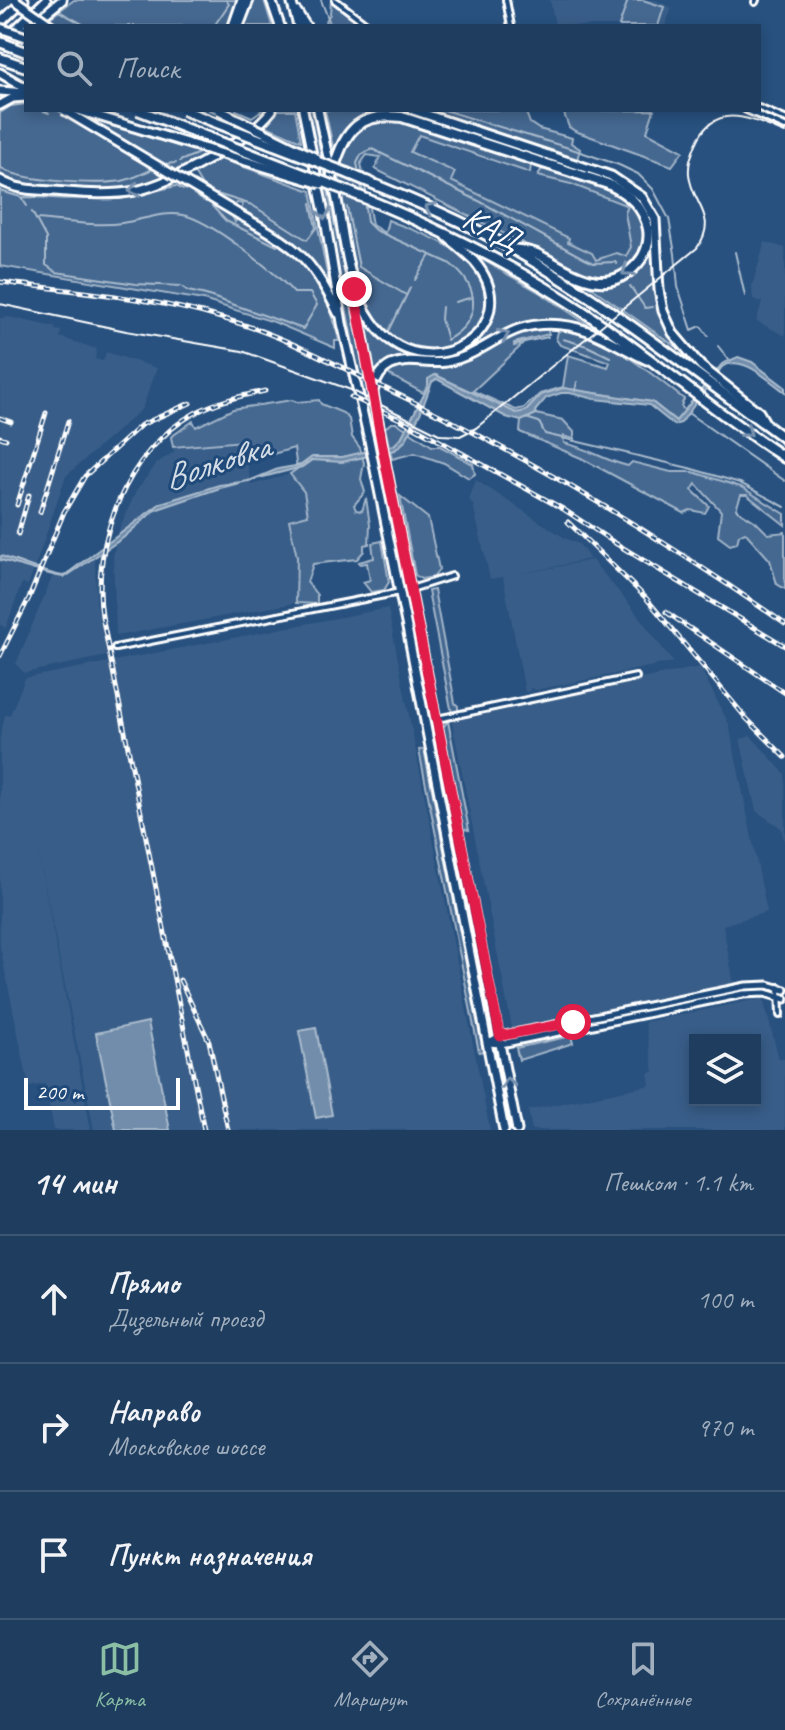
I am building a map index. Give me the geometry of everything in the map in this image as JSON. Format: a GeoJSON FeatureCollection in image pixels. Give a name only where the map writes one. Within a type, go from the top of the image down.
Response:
{"type":"FeatureCollection","features":[{"type":"Feature","properties":{"kind":"highway"},"geometry":{"type":"LineString","coordinates":[[0,44],[24,51]]}},
{"type":"Feature","properties":{"kind":"highway"},"geometry":{"type":"LineString","coordinates":[[0,58],[24,66]]}},
{"type":"Feature","properties":{"kind":"highway","name":"КАД"},"geometry":{"type":"LineString","coordinates":[[143,112],[435,227],[538,283],[607,328],[785,458]]}},
{"type":"Feature","properties":{"kind":"highway","name":"КАД"},"geometry":{"type":"LineString","coordinates":[[188,112],[397,194],[512,249],[704,374],[785,439]]}},
{"type":"Feature","properties":{"kind":"highway"},"geometry":{"type":"LineString","coordinates":[[332,175],[339,147],[353,128],[363,121],[402,117],[608,184],[633,200],[647,222],[649,234],[642,257],[629,272],[608,280],[577,276],[533,252],[512,249]]}},
{"type":"Feature","properties":{"kind":"main road"},"geometry":{"type":"LineString","coordinates":[[15,0],[49,24]]}},
{"type":"Feature","properties":{"kind":"main road"},"geometry":{"type":"LineString","coordinates":[[24,0],[0,26],[24,36]]}},
{"type":"Feature","properties":{"kind":"main road"},"geometry":{"type":"LineString","coordinates":[[0,44],[46,0]]}},
{"type":"Feature","properties":{"kind":"main road"},"geometry":{"type":"LineString","coordinates":[[33,24],[62,0]]}},
{"type":"Feature","properties":{"kind":"main road"},"geometry":{"type":"LineString","coordinates":[[236,24],[242,0]]}},
{"type":"Feature","properties":{"kind":"main road"},"geometry":{"type":"LineString","coordinates":[[237,24],[249,0]]}},
{"type":"Feature","properties":{"kind":"main road"},"geometry":{"type":"LineString","coordinates":[[271,0],[279,24]]}},
{"type":"Feature","properties":{"kind":"main road"},"geometry":{"type":"LineString","coordinates":[[292,3],[297,24]]}},
{"type":"Feature","properties":{"kind":"main road"},"geometry":{"type":"LineString","coordinates":[[292,3],[305,24]]}},
{"type":"Feature","properties":{"kind":"main road"},"geometry":{"type":"LineString","coordinates":[[0,44],[14,40],[24,31]]}},
{"type":"Feature","properties":{"kind":"main road"},"geometry":{"type":"LineString","coordinates":[[0,73],[24,91]]}},
{"type":"Feature","properties":{"kind":"main road"},"geometry":{"type":"LineString","coordinates":[[0,91],[24,93]]}},
{"type":"Feature","properties":{"kind":"main road"},"geometry":{"type":"LineString","coordinates":[[0,105],[24,94]]}},
{"type":"Feature","properties":{"kind":"main road"},"geometry":{"type":"LineString","coordinates":[[67,112],[276,235],[307,260],[322,282],[342,323]]}},
{"type":"Feature","properties":{"kind":"main road"},"geometry":{"type":"LineString","coordinates":[[84,112],[309,182],[342,189]]}},
{"type":"Feature","properties":{"kind":"main road"},"geometry":{"type":"LineString","coordinates":[[223,112],[347,173]]}},
{"type":"Feature","properties":{"kind":"main road"},"geometry":{"type":"LineString","coordinates":[[0,180],[18,188],[84,193],[115,193],[149,187],[222,151],[252,131],[270,112]]}},
{"type":"Feature","properties":{"kind":"main road"},"geometry":{"type":"LineString","coordinates":[[303,112],[342,323],[400,592],[504,1130]]}},
{"type":"Feature","properties":{"kind":"main road"},"geometry":{"type":"LineString","coordinates":[[318,112],[517,1130]]}},
{"type":"Feature","properties":{"kind":"main road"},"geometry":{"type":"LineString","coordinates":[[419,112],[611,176],[642,197],[655,219],[659,290],[667,321],[704,374]]}},
{"type":"Feature","properties":{"kind":"main road"},"geometry":{"type":"LineString","coordinates":[[354,289],[371,320],[396,343],[425,354],[451,353],[465,346],[486,320],[489,293],[486,281],[474,262],[435,227]]}},
{"type":"Feature","properties":{"kind":"main road"},"geometry":{"type":"LineString","coordinates":[[374,395],[376,380],[390,366],[402,362],[451,361],[503,334],[537,324],[561,324],[587,331],[659,366]]}},
{"type":"Feature","properties":{"kind":"main road"},"geometry":{"type":"LineString","coordinates":[[400,592],[411,589]]}},
{"type":"Feature","properties":{"kind":"street"},"geometry":{"type":"LineString","coordinates":[[335,0],[366,24]]}},
{"type":"Feature","properties":{"kind":"street"},"geometry":{"type":"LineString","coordinates":[[506,0],[511,24]]}},
{"type":"Feature","properties":{"kind":"street"},"geometry":{"type":"LineString","coordinates":[[761,109],[785,119]]}},
{"type":"Feature","properties":{"kind":"street"},"geometry":{"type":"LineString","coordinates":[[751,112],[785,127]]}},
{"type":"Feature","properties":{"kind":"street"},"geometry":{"type":"LineString","coordinates":[[411,589],[452,576]]}},
{"type":"Feature","properties":{"kind":"street"},"geometry":{"type":"LineString","coordinates":[[115,648],[400,592]]}},
{"type":"Feature","properties":{"kind":"street"},"geometry":{"type":"LineString","coordinates":[[437,719],[636,677]]}},
{"type":"Feature","properties":{"kind":"street"},"geometry":{"type":"LineString","coordinates":[[487,1043],[763,984],[782,988],[780,1015]]}},
{"type":"Feature","properties":{"kind":"street"},"geometry":{"type":"LineString","coordinates":[[501,1040],[723,997],[761,992],[782,997]]}},
{"type":"Feature","properties":{"kind":"shaded area"},"geometry":{"type":"Polygon","coordinates":[[[74,0],[239,0],[229,24],[42,24],[74,0]]]}},
{"type":"Feature","properties":{"kind":"shaded area"},"geometry":{"type":"Polygon","coordinates":[[[254,0],[264,0],[271,24],[245,24],[254,0]]]}},
{"type":"Feature","properties":{"kind":"shaded area"},"geometry":{"type":"Polygon","coordinates":[[[331,0],[362,24],[324,24],[330,14],[331,0]]]}},
{"type":"Feature","properties":{"kind":"shaded area"},"geometry":{"type":"Polygon","coordinates":[[[550,0],[656,0],[672,8],[666,24],[555,24],[550,0]]]}},
{"type":"Feature","properties":{"kind":"shaded area"},"geometry":{"type":"Polygon","coordinates":[[[628,0],[643,0],[664,7],[659,24],[620,24],[628,0]]]}},
{"type":"Feature","properties":{"kind":"shaded area"},"geometry":{"type":"Polygon","coordinates":[[[24,100],[24,112],[60,112],[166,177],[147,185],[112,191],[17,186],[0,178],[0,108],[24,100]]]}},
{"type":"Feature","properties":{"kind":"shaded area"},"geometry":{"type":"Polygon","coordinates":[[[275,112],[295,112],[301,141],[264,125],[275,112]]]}},
{"type":"Feature","properties":{"kind":"shaded area"},"geometry":{"type":"Polygon","coordinates":[[[308,112],[312,112],[370,402],[365,400],[308,112]]]}},
{"type":"Feature","properties":{"kind":"shaded area"},"geometry":{"type":"Polygon","coordinates":[[[325,112],[378,112],[351,124],[334,151],[325,112]]]}},
{"type":"Feature","properties":{"kind":"shaded area"},"geometry":{"type":"Polygon","coordinates":[[[430,112],[526,112],[530,123],[539,129],[572,138],[571,143],[580,149],[577,160],[430,112]]]}},
{"type":"Feature","properties":{"kind":"shaded area"},"geometry":{"type":"Polygon","coordinates":[[[563,112],[653,112],[647,132],[683,151],[672,166],[569,127],[563,112]]]}},
{"type":"Feature","properties":{"kind":"shaded area"},"geometry":{"type":"Polygon","coordinates":[[[79,113],[209,155],[175,172],[79,113]]]}},
{"type":"Feature","properties":{"kind":"shaded area"},"geometry":{"type":"Polygon","coordinates":[[[395,120],[527,162],[531,165],[530,173],[419,135],[410,152],[455,172],[451,181],[569,238],[568,242],[592,253],[596,260],[616,253],[626,256],[631,247],[625,213],[628,206],[571,184],[538,176],[541,170],[546,169],[600,185],[618,194],[632,204],[642,217],[645,234],[639,254],[620,273],[593,278],[375,169],[380,157],[367,155],[361,163],[372,225],[385,233],[388,220],[452,248],[476,271],[484,291],[481,320],[456,348],[434,351],[401,342],[378,325],[366,306],[348,236],[339,164],[345,143],[356,131],[370,124],[395,120]]]}},
{"type":"Feature","properties":{"kind":"shaded area"},"geometry":{"type":"Polygon","coordinates":[[[418,135],[492,162],[571,184],[628,206],[625,213],[631,247],[626,257],[616,253],[596,260],[592,253],[567,242],[568,238],[451,181],[455,173],[410,152],[418,135]]]}},
{"type":"Feature","properties":{"kind":"shaded area"},"geometry":{"type":"Polygon","coordinates":[[[216,157],[311,191],[330,289],[321,272],[292,242],[241,211],[243,204],[237,203],[233,207],[205,191],[193,171],[216,157]]]}},
{"type":"Feature","properties":{"kind":"shaded area"},"geometry":{"type":"Polygon","coordinates":[[[174,182],[231,214],[235,222],[238,218],[259,230],[305,266],[316,280],[333,317],[339,341],[335,341],[335,348],[274,322],[203,300],[0,266],[0,185],[40,196],[87,198],[134,193],[174,182]]]}},
{"type":"Feature","properties":{"kind":"shaded area"},"geometry":{"type":"Polygon","coordinates":[[[765,242],[785,248],[785,336],[756,321],[762,302],[753,299],[752,286],[765,242]]]}},
{"type":"Feature","properties":{"kind":"shaded area"},"geometry":{"type":"Polygon","coordinates":[[[654,243],[660,303],[683,352],[585,283],[619,280],[635,273],[654,243]]]}},
{"type":"Feature","properties":{"kind":"shaded area"},"geometry":{"type":"Polygon","coordinates":[[[476,256],[593,328],[557,323],[528,324],[501,333],[469,350],[486,326],[492,307],[488,278],[476,256]]]}},
{"type":"Feature","properties":{"kind":"shaded area"},"geometry":{"type":"Polygon","coordinates":[[[9,317],[55,327],[55,330],[61,331],[60,337],[97,349],[95,359],[103,361],[106,352],[157,368],[142,409],[66,476],[33,573],[28,585],[22,583],[6,628],[0,625],[0,318],[9,317]]]}},
{"type":"Feature","properties":{"kind":"shaded area"},"geometry":{"type":"Polygon","coordinates":[[[366,325],[387,345],[419,361],[389,361],[374,372],[366,325]]]}},
{"type":"Feature","properties":{"kind":"shaded area"},"geometry":{"type":"Polygon","coordinates":[[[547,328],[549,334],[514,343],[514,346],[523,344],[473,391],[516,410],[524,408],[540,394],[563,387],[568,355],[608,367],[610,362],[560,345],[556,339],[559,328],[594,338],[626,355],[684,399],[681,406],[685,411],[676,421],[652,402],[563,388],[541,395],[526,411],[516,413],[436,375],[423,393],[386,373],[401,367],[454,364],[513,335],[547,328]]]}},
{"type":"Feature","properties":{"kind":"shaded area"},"geometry":{"type":"Polygon","coordinates":[[[738,357],[752,362],[785,387],[785,392],[755,370],[738,363],[730,364],[722,367],[681,423],[674,425],[649,405],[570,393],[546,398],[535,411],[536,414],[521,421],[506,417],[437,379],[432,382],[420,414],[405,441],[395,450],[342,462],[312,460],[302,467],[252,480],[278,469],[301,465],[312,457],[342,457],[394,445],[401,438],[428,387],[428,379],[435,375],[516,413],[526,411],[541,395],[563,388],[652,402],[676,421],[722,364],[738,357]]]}},
{"type":"Feature","properties":{"kind":"shaded area"},"geometry":{"type":"Polygon","coordinates":[[[292,400],[319,400],[321,404],[343,413],[349,419],[352,437],[360,448],[364,463],[361,479],[365,492],[354,505],[356,510],[362,511],[366,498],[369,544],[364,545],[364,551],[357,559],[313,564],[307,582],[317,595],[317,604],[296,603],[297,557],[289,520],[308,515],[304,492],[290,474],[297,469],[294,448],[248,461],[244,441],[173,447],[171,437],[193,421],[196,427],[233,409],[292,400]]]}},
{"type":"Feature","properties":{"kind":"shaded area"},"geometry":{"type":"Polygon","coordinates":[[[366,405],[371,407],[404,575],[401,576],[366,405]]]}},
{"type":"Feature","properties":{"kind":"shaded area"},"geometry":{"type":"Polygon","coordinates":[[[536,414],[563,420],[574,432],[574,439],[563,436],[564,443],[628,466],[632,462],[671,472],[693,472],[741,487],[785,514],[785,525],[747,495],[741,495],[736,509],[768,534],[785,532],[785,589],[777,584],[770,560],[745,532],[739,535],[737,543],[730,545],[718,536],[721,511],[696,484],[692,490],[709,506],[705,513],[690,510],[684,513],[581,458],[520,432],[521,421],[536,414]]]}},
{"type":"Feature","properties":{"kind":"shaded area"},"geometry":{"type":"Polygon","coordinates":[[[397,423],[432,446],[440,446],[473,464],[475,474],[469,478],[444,463],[415,453],[392,459],[385,428],[397,423]]]}},
{"type":"Feature","properties":{"kind":"shaded area"},"geometry":{"type":"Polygon","coordinates":[[[244,441],[251,485],[290,474],[304,492],[308,515],[289,521],[297,557],[296,603],[116,636],[113,556],[120,527],[136,491],[157,463],[174,452],[173,447],[244,441]]]}},
{"type":"Feature","properties":{"kind":"shaded area"},"geometry":{"type":"Polygon","coordinates":[[[476,480],[579,544],[590,559],[520,574],[592,560],[673,662],[536,690],[530,688],[525,692],[503,577],[490,579],[469,499],[476,480]]]}},
{"type":"Feature","properties":{"kind":"shaded area"},"geometry":{"type":"Polygon","coordinates":[[[246,481],[155,510],[123,538],[65,577],[59,576],[64,576],[161,503],[219,485],[246,481]]]}},
{"type":"Feature","properties":{"kind":"shaded area"},"geometry":{"type":"Polygon","coordinates":[[[400,496],[428,518],[439,569],[434,577],[421,579],[415,575],[400,496]]]}},
{"type":"Feature","properties":{"kind":"shaded area"},"geometry":{"type":"Polygon","coordinates":[[[382,541],[389,582],[384,590],[371,592],[363,582],[370,580],[367,563],[359,562],[374,558],[372,543],[382,541]]]}},
{"type":"Feature","properties":{"kind":"shaded area"},"geometry":{"type":"Polygon","coordinates":[[[1,556],[44,571],[59,576],[0,560],[1,556]]]}},
{"type":"Feature","properties":{"kind":"shaded area"},"geometry":{"type":"Polygon","coordinates":[[[90,559],[95,560],[96,601],[107,656],[24,673],[16,664],[52,577],[76,570],[90,559]]]}},
{"type":"Feature","properties":{"kind":"shaded area"},"geometry":{"type":"Polygon","coordinates":[[[434,590],[458,713],[452,714],[428,591],[434,590]]]}},
{"type":"Feature","properties":{"kind":"shaded area"},"geometry":{"type":"Polygon","coordinates":[[[410,606],[493,1031],[492,1032],[407,607],[410,606]]]}},
{"type":"Feature","properties":{"kind":"shaded area"},"geometry":{"type":"Polygon","coordinates":[[[388,608],[490,1130],[94,1130],[38,852],[91,1130],[54,1130],[45,1084],[29,1087],[0,947],[0,738],[5,715],[10,715],[25,678],[388,608]]]}},
{"type":"Feature","properties":{"kind":"shaded area"},"geometry":{"type":"Polygon","coordinates":[[[700,667],[729,724],[767,912],[723,925],[734,984],[512,1028],[451,717],[700,667]]]}},
{"type":"Feature","properties":{"kind":"shaded area"},"geometry":{"type":"Polygon","coordinates":[[[448,721],[469,830],[463,829],[443,727],[448,721]]]}},
{"type":"Feature","properties":{"kind":"shaded area"},"geometry":{"type":"Polygon","coordinates":[[[751,736],[785,774],[785,844],[781,828],[756,811],[740,739],[751,736]]]}},
{"type":"Feature","properties":{"kind":"shaded area"},"geometry":{"type":"Polygon","coordinates":[[[424,749],[483,1051],[479,1052],[419,750],[424,749]]]}},
{"type":"Feature","properties":{"kind":"shaded area"},"geometry":{"type":"Polygon","coordinates":[[[763,998],[779,1059],[785,1059],[785,1130],[532,1130],[528,1110],[650,1085],[648,1073],[654,1072],[645,1022],[763,998]]]}},
{"type":"Feature","properties":{"kind":"shaded area"},"geometry":{"type":"Polygon","coordinates":[[[148,1022],[170,1130],[116,1130],[96,1033],[148,1022]]]}},
{"type":"Feature","properties":{"kind":"shaded area"},"geometry":{"type":"Polygon","coordinates":[[[316,1028],[332,1115],[316,1118],[299,1031],[316,1028]]]}},
{"type":"Feature","properties":{"kind":"shaded area"},"geometry":{"type":"Polygon","coordinates":[[[571,1036],[573,1043],[519,1060],[516,1048],[571,1036]]]}},
{"type":"Feature","properties":{"kind":"waterway"},"geometry":{"type":"LineString","coordinates":[[215,24],[229,4],[226,0]]}},
{"type":"Feature","properties":{"kind":"waterway"},"geometry":{"type":"LineString","coordinates":[[321,0],[330,24]]}},
{"type":"Feature","properties":{"kind":"waterway"},"geometry":{"type":"LineString","coordinates":[[55,9],[82,24]]}},
{"type":"Feature","properties":{"kind":"waterway"},"geometry":{"type":"LineString","coordinates":[[0,113],[11,106],[24,104]]}},
{"type":"Feature","properties":{"kind":"waterway"},"geometry":{"type":"LineString","coordinates":[[241,112],[252,117],[259,112]]}},
{"type":"Feature","properties":{"kind":"waterway"},"geometry":{"type":"LineString","coordinates":[[451,112],[569,148],[638,174],[653,189],[669,219],[678,287],[692,330],[701,326],[708,336]]}},
{"type":"Feature","properties":{"kind":"waterway"},"geometry":{"type":"LineString","coordinates":[[359,174],[357,163],[361,155],[372,149],[481,202],[585,259],[594,263],[617,264]]}},
{"type":"Feature","properties":{"kind":"waterway"},"geometry":{"type":"LineString","coordinates":[[180,161],[199,153]]}},
{"type":"Feature","properties":{"kind":"waterway"},"geometry":{"type":"LineString","coordinates":[[163,164],[176,163]]}},
{"type":"Feature","properties":{"kind":"waterway"},"geometry":{"type":"LineString","coordinates":[[0,167],[40,179],[95,183],[122,181],[157,167]]}},
{"type":"Feature","properties":{"kind":"waterway"},"geometry":{"type":"LineString","coordinates":[[360,180],[363,194]]}},
{"type":"Feature","properties":{"kind":"waterway"},"geometry":{"type":"LineString","coordinates":[[21,197],[120,199],[176,186],[183,190]]}},
{"type":"Feature","properties":{"kind":"waterway"},"geometry":{"type":"LineString","coordinates":[[0,191],[21,197],[27,206]]}},
{"type":"Feature","properties":{"kind":"waterway"},"geometry":{"type":"LineString","coordinates":[[217,194],[252,205],[307,240],[316,228],[311,203]]}},
{"type":"Feature","properties":{"kind":"waterway"},"geometry":{"type":"LineString","coordinates":[[197,197],[206,202]]}},
{"type":"Feature","properties":{"kind":"waterway"},"geometry":{"type":"LineString","coordinates":[[364,200],[367,222],[375,230],[449,263],[460,272],[472,293],[473,303],[467,323],[447,340],[441,319],[442,307]]}},
{"type":"Feature","properties":{"kind":"waterway"},"geometry":{"type":"LineString","coordinates":[[212,206],[226,221],[277,246]]}},
{"type":"Feature","properties":{"kind":"waterway"},"geometry":{"type":"LineString","coordinates":[[347,207],[359,267],[406,295]]}},
{"type":"Feature","properties":{"kind":"waterway"},"geometry":{"type":"LineString","coordinates":[[32,212],[46,238],[46,265],[56,272],[136,284],[181,286],[303,329],[317,305],[310,293],[294,293],[258,260],[225,236],[183,215],[160,215],[112,224],[36,219]]}},
{"type":"Feature","properties":{"kind":"waterway"},"geometry":{"type":"LineString","coordinates":[[735,252],[745,296]]}},
{"type":"Feature","properties":{"kind":"waterway"},"geometry":{"type":"LineString","coordinates":[[415,280],[430,255]]}},
{"type":"Feature","properties":{"kind":"waterway"},"geometry":{"type":"LineString","coordinates":[[630,286],[645,308],[652,307]]}},
{"type":"Feature","properties":{"kind":"waterway"},"geometry":{"type":"LineString","coordinates":[[389,331],[410,288]]}},
{"type":"Feature","properties":{"kind":"waterway"},"geometry":{"type":"LineString","coordinates":[[455,302],[473,297]]}},
{"type":"Feature","properties":{"kind":"waterway"},"geometry":{"type":"LineString","coordinates":[[515,344],[548,337]]}},
{"type":"Feature","properties":{"kind":"waterway"},"geometry":{"type":"LineString","coordinates":[[563,339],[610,357]]}},
{"type":"Feature","properties":{"kind":"waterway"},"geometry":{"type":"LineString","coordinates":[[718,346],[729,360]]}},
{"type":"Feature","properties":{"kind":"waterway"},"geometry":{"type":"LineString","coordinates":[[575,391],[577,382]]}},
{"type":"Feature","properties":{"kind":"waterway"},"geometry":{"type":"LineString","coordinates":[[688,413],[785,481]]}},
{"type":"Feature","properties":{"kind":"waterway"},"geometry":{"type":"LineString","coordinates":[[526,418],[539,422],[545,434],[740,483],[785,507]]}},
{"type":"Feature","properties":{"kind":"tram line"},"geometry":{"type":"LineString","coordinates":[[0,304],[126,331],[242,351],[351,390],[441,435],[460,436],[476,428],[697,248],[706,227],[691,184],[690,162],[696,144],[713,121],[736,117],[785,133]]}},
{"type":"Feature","properties":{"kind":"railway"},"geometry":{"type":"LineString","coordinates":[[0,282],[167,305],[241,324],[298,346],[532,464],[686,557],[785,624]]}},
{"type":"Feature","properties":{"kind":"railway"},"geometry":{"type":"LineString","coordinates":[[204,1130],[102,616],[102,558],[119,501],[150,450],[171,429],[195,413],[220,402],[265,391]]}},
{"type":"Feature","properties":{"kind":"railway"},"geometry":{"type":"LineString","coordinates":[[351,397],[400,419],[563,509],[785,646]]}},
{"type":"Feature","properties":{"kind":"railway"},"geometry":{"type":"LineString","coordinates":[[0,656],[29,598],[64,512],[85,476],[141,425],[190,403]]}},
{"type":"Feature","properties":{"kind":"railway"},"geometry":{"type":"LineString","coordinates":[[17,505],[46,413]]}},
{"type":"Feature","properties":{"kind":"railway"},"geometry":{"type":"LineString","coordinates":[[0,418],[11,422]]}},
{"type":"Feature","properties":{"kind":"railway"},"geometry":{"type":"LineString","coordinates":[[40,512],[68,421]]}},
{"type":"Feature","properties":{"kind":"railway"},"geometry":{"type":"LineString","coordinates":[[0,437],[6,439]]}},
{"type":"Feature","properties":{"kind":"railway"},"geometry":{"type":"LineString","coordinates":[[18,534],[29,495]]}},
{"type":"Feature","properties":{"kind":"railway"},"geometry":{"type":"LineString","coordinates":[[568,522],[646,598],[746,718],[785,757]]}},
{"type":"Feature","properties":{"kind":"railway"},"geometry":{"type":"LineString","coordinates":[[666,612],[785,693]]}},
{"type":"Feature","properties":{"kind":"railway"},"geometry":{"type":"LineString","coordinates":[[180,980],[209,1041],[228,1130]]}},
{"type":"Feature","properties":{"kind":"route"},"geometry":{"type":"LineString","coordinates":[[354,289],[386,466],[500,1036],[573,1022]]}},
{"type":"Feature","properties":{"kind":"water label","name":"Волковка"},"geometry":{"type":"Point","coordinates":[216,461]}}]}
